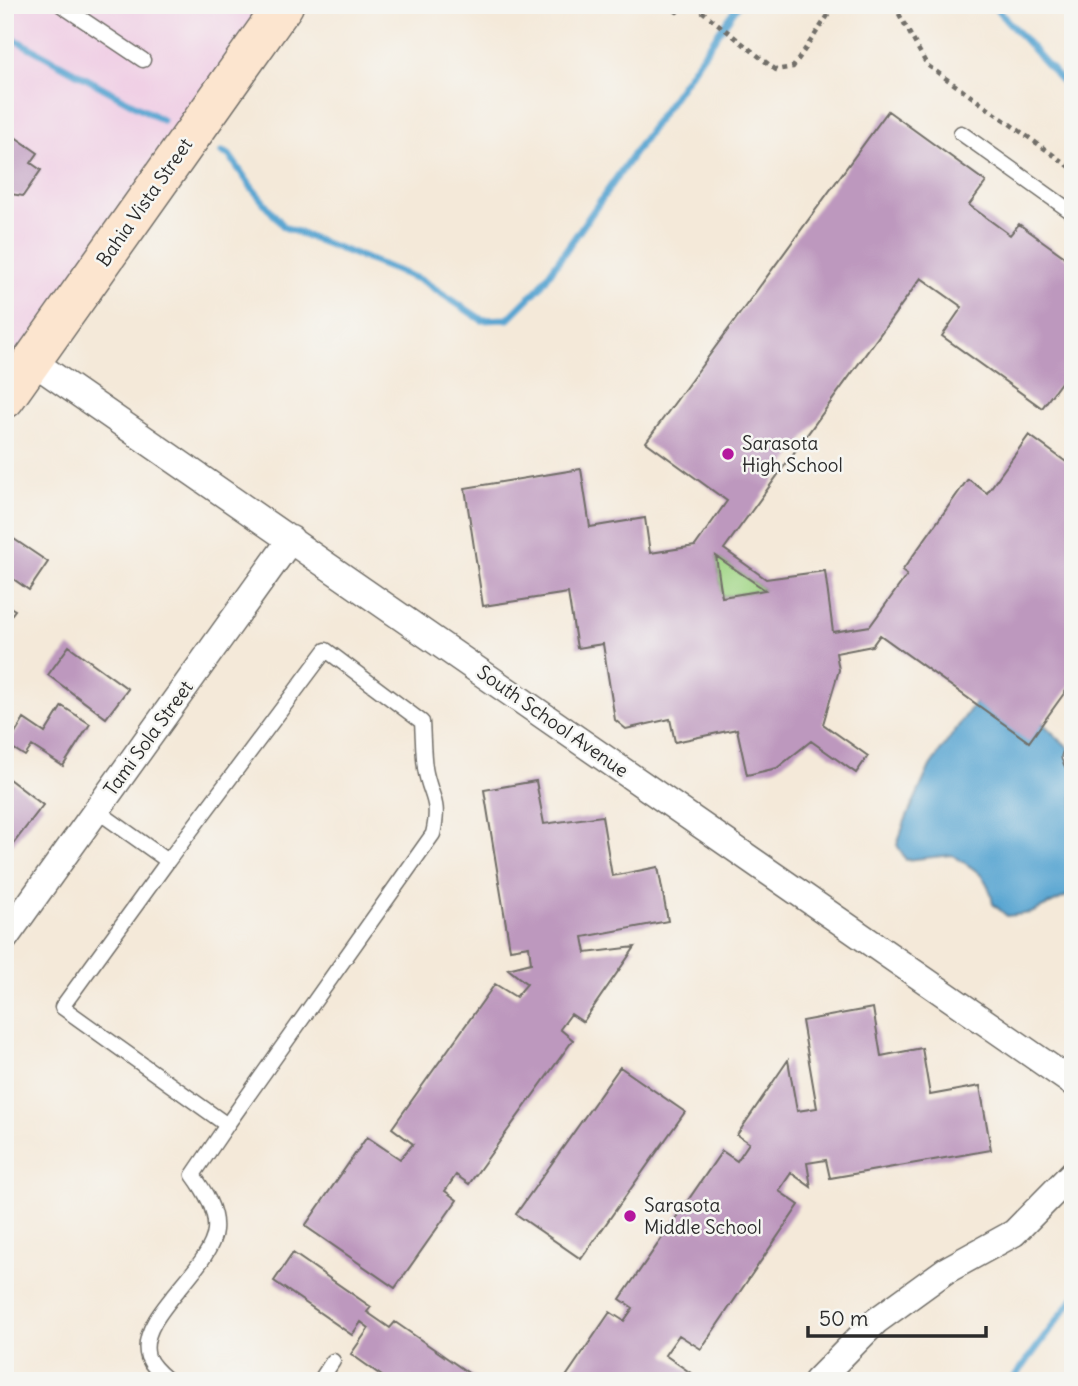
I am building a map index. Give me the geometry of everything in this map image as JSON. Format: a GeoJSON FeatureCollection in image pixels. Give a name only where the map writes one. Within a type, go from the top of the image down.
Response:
{"type":"FeatureCollection","features":[{"type":"Feature","properties":{"kind":"street","name":"Bahia Vista Street"},"geometry":{"type":"LineString","coordinates":[[5,399],[284,5]]}},
{"type":"Feature","properties":{"kind":"street","name":"South School Avenue"},"geometry":{"type":"LineString","coordinates":[[32,361],[1073,1083]]}},
{"type":"Feature","properties":{"kind":"street","name":"Tami Sola Street"},"geometry":{"type":"LineString","coordinates":[[5,938],[291,539]]}},
{"type":"Feature","properties":{"kind":"street"},"geometry":{"type":"LineString","coordinates":[[817,1381],[876,1321],[945,1271],[1014,1233],[1073,1173]]}},
{"type":"Feature","properties":{"kind":"lane"},"geometry":{"type":"LineString","coordinates":[[61,5],[143,60]]}},
{"type":"Feature","properties":{"kind":"lane"},"geometry":{"type":"LineString","coordinates":[[961,133],[1073,213]]}},
{"type":"Feature","properties":{"kind":"lane"},"geometry":{"type":"LineString","coordinates":[[169,1381],[153,1366],[147,1345],[158,1317],[210,1247],[216,1229],[206,1194],[193,1175],[433,834],[436,824],[438,813],[426,770],[422,722],[326,650],[62,1007],[227,1125]]}},
{"type":"Feature","properties":{"kind":"lane"},"geometry":{"type":"LineString","coordinates":[[1073,747],[1069,757],[1073,766]]}},
{"type":"Feature","properties":{"kind":"lane"},"geometry":{"type":"LineString","coordinates":[[96,810],[168,861]]}},
{"type":"Feature","properties":{"kind":"lane"},"geometry":{"type":"LineString","coordinates":[[320,1381],[333,1361]]}},
{"type":"Feature","properties":{"kind":"path"},"geometry":{"type":"LineString","coordinates":[[667,5],[677,12],[682,5]]}},
{"type":"Feature","properties":{"kind":"path"},"geometry":{"type":"LineString","coordinates":[[695,7],[776,70],[793,67],[835,5]]}},
{"type":"Feature","properties":{"kind":"path"},"geometry":{"type":"LineString","coordinates":[[894,5],[927,65],[1073,169]]}},
{"type":"Feature","properties":{"kind":"shaded area"},"geometry":{"type":"Polygon","coordinates":[[[5,5],[267,5],[5,374],[5,5]]]}},
{"type":"Feature","properties":{"kind":"green space"},"geometry":{"type":"Polygon","coordinates":[[[716,556],[765,590],[722,597],[716,556]]]}},
{"type":"Feature","properties":{"kind":"water"},"geometry":{"type":"Polygon","coordinates":[[[976,701],[1037,715],[1073,752],[1073,893],[1031,913],[1007,916],[993,904],[988,886],[980,874],[952,855],[906,860],[897,845],[930,766],[976,701]]]}},
{"type":"Feature","properties":{"kind":"building","name":"Sarasota High School"},"geometry":{"type":"Polygon","coordinates":[[[888,111],[986,182],[969,205],[1010,235],[1019,224],[1073,263],[1073,366],[1042,408],[942,336],[962,307],[921,278],[724,549],[766,579],[825,571],[833,632],[870,626],[907,575],[902,571],[968,479],[987,493],[1029,435],[1073,467],[1073,681],[1029,742],[880,635],[872,646],[836,653],[839,670],[823,724],[868,756],[856,773],[811,741],[777,768],[747,775],[737,729],[675,742],[670,719],[626,729],[615,720],[603,644],[577,648],[568,593],[483,606],[465,488],[581,469],[590,527],[645,518],[650,553],[695,546],[727,501],[646,442],[888,111]],[[716,556],[722,597],[765,590],[716,556]]]}},
{"type":"Feature","properties":{"kind":"building"},"geometry":{"type":"Polygon","coordinates":[[[5,130],[38,153],[31,163],[41,170],[23,196],[11,194],[5,202],[5,130]]]}},
{"type":"Feature","properties":{"kind":"building"},"geometry":{"type":"Polygon","coordinates":[[[5,533],[48,562],[29,590],[5,573],[5,533]]]}},
{"type":"Feature","properties":{"kind":"building"},"geometry":{"type":"Polygon","coordinates":[[[5,604],[15,610],[5,623],[5,604]]]}},
{"type":"Feature","properties":{"kind":"building"},"geometry":{"type":"Polygon","coordinates":[[[69,646],[128,689],[106,718],[48,675],[69,646]]]}},
{"type":"Feature","properties":{"kind":"building"},"geometry":{"type":"Polygon","coordinates":[[[62,706],[90,724],[63,766],[32,746],[25,756],[8,745],[24,719],[45,733],[62,706]]]}},
{"type":"Feature","properties":{"kind":"building"},"geometry":{"type":"Polygon","coordinates":[[[5,776],[43,805],[13,844],[5,838],[5,776]]]}},
{"type":"Feature","properties":{"kind":"building"},"geometry":{"type":"Polygon","coordinates":[[[536,781],[544,824],[602,816],[612,876],[658,867],[668,921],[583,937],[586,953],[635,947],[583,1022],[571,1014],[560,1029],[573,1040],[469,1184],[456,1175],[445,1191],[457,1200],[395,1288],[305,1226],[367,1137],[400,1159],[413,1144],[392,1128],[495,984],[516,997],[527,984],[508,969],[531,963],[529,946],[510,949],[484,790],[536,781]]]}},
{"type":"Feature","properties":{"kind":"building"},"geometry":{"type":"Polygon","coordinates":[[[873,1008],[881,1056],[922,1048],[930,1095],[980,1086],[991,1150],[830,1178],[826,1160],[807,1163],[811,1187],[791,1173],[779,1191],[799,1205],[701,1349],[679,1335],[665,1355],[698,1378],[696,1381],[563,1381],[610,1312],[624,1321],[633,1308],[620,1299],[722,1151],[737,1161],[749,1143],[737,1135],[788,1060],[797,1111],[817,1108],[802,1021],[873,1008]]]}},
{"type":"Feature","properties":{"kind":"building"},"geometry":{"type":"Polygon","coordinates":[[[620,1067],[685,1112],[581,1259],[516,1214],[620,1067]]]}},
{"type":"Feature","properties":{"kind":"building"},"geometry":{"type":"Polygon","coordinates":[[[293,1253],[371,1307],[367,1312],[390,1328],[395,1322],[480,1381],[389,1381],[351,1354],[369,1328],[361,1322],[352,1335],[274,1281],[293,1253]]]}},
{"type":"Feature","properties":{"kind":"waterway"},"geometry":{"type":"LineString","coordinates":[[222,152],[229,155],[284,227],[423,281],[482,320],[508,319],[540,287],[738,5]]}},
{"type":"Feature","properties":{"kind":"waterway"},"geometry":{"type":"LineString","coordinates":[[993,5],[1073,93]]}},
{"type":"Feature","properties":{"kind":"waterway"},"geometry":{"type":"LineString","coordinates":[[5,34],[162,120]]}},
{"type":"Feature","properties":{"kind":"waterway"},"geometry":{"type":"LineString","coordinates":[[1012,1381],[1073,1299]]}},
{"type":"Feature","properties":{"kind":"place","name":"Sarasota High School"},"geometry":{"type":"Point","coordinates":[728,454]}},
{"type":"Feature","properties":{"kind":"place","name":"Sarasota Middle School"},"geometry":{"type":"Point","coordinates":[630,1216]}}]}
